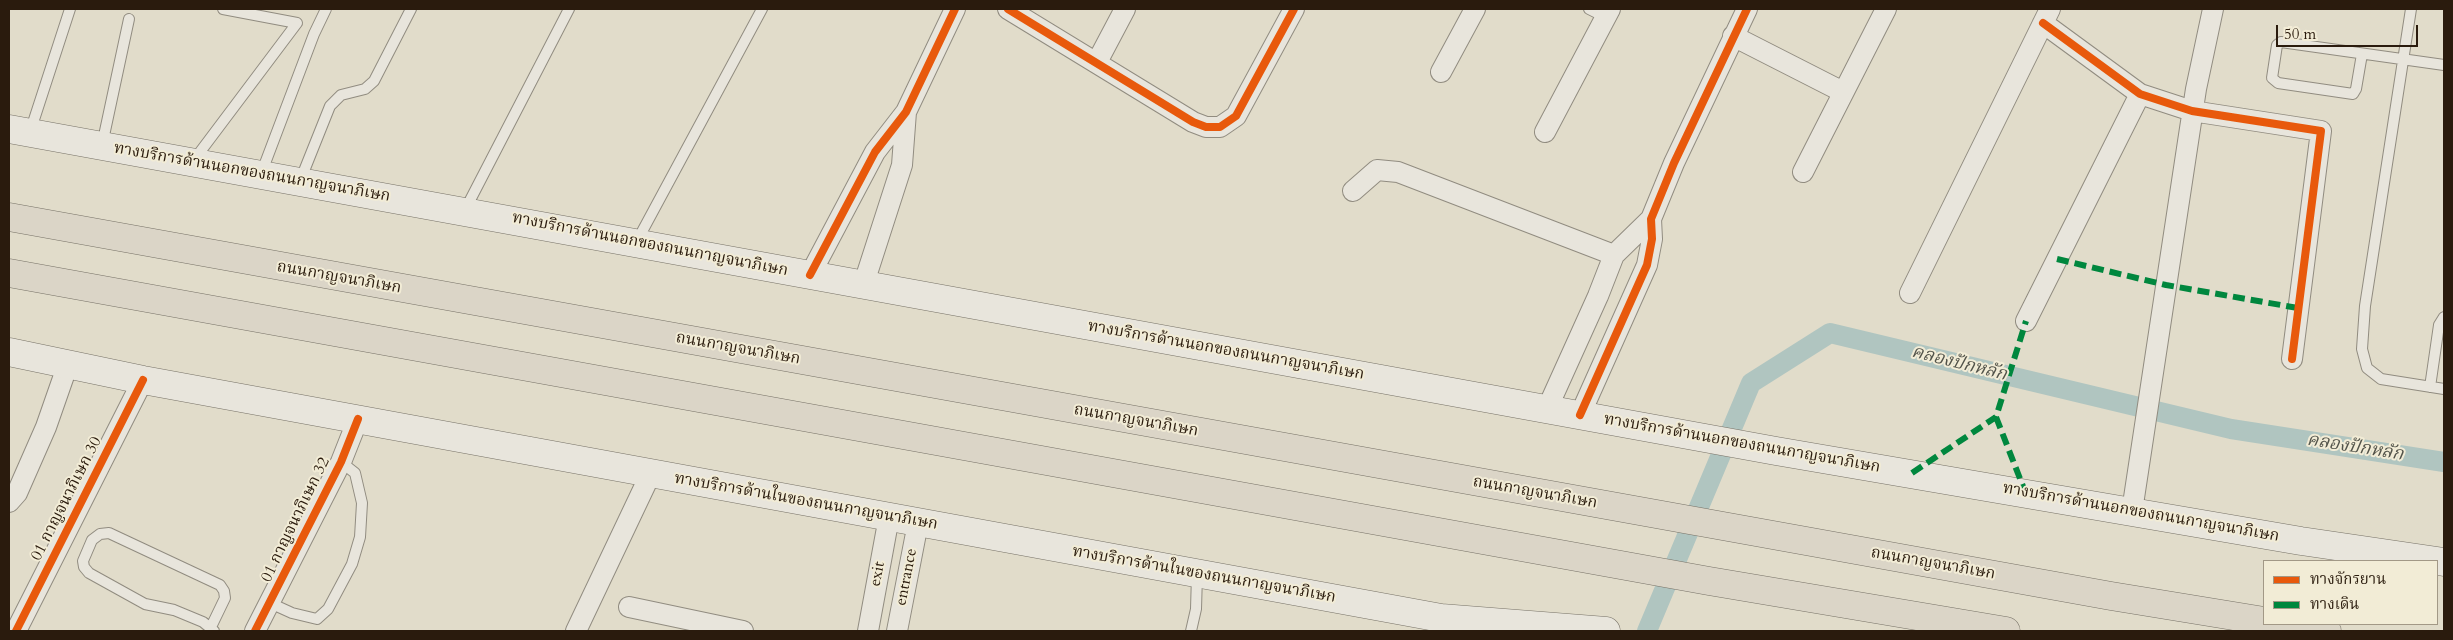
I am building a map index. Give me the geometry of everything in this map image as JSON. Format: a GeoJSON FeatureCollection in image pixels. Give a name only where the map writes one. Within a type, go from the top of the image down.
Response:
{"type":"FeatureCollection","features":[{"type":"Feature","properties":{"kind":"highway","name":"ถนนกาญจนาภิเษก"},"geometry":{"type":"LineString","coordinates":[[9,217],[1737,529],[2111,596],[2263,621]]}},
{"type":"Feature","properties":{"kind":"highway"},"geometry":{"type":"LineString","coordinates":[[9,273],[1709,581],[2006,631]]}},
{"type":"Feature","properties":{"kind":"highway"},"geometry":{"type":"LineString","coordinates":[[2287,625],[2327,631]]}},
{"type":"Feature","properties":{"kind":"main road","name":"ทางบริการด้านนอกของถนนกาญจนาภิเษก"},"geometry":{"type":"LineString","coordinates":[[19,131],[637,242],[863,286],[1776,452],[2300,540],[2431,560]]}},
{"type":"Feature","properties":{"kind":"main road","name":"ทางบริการด้านในของถนนกาญจนาภิเษก"},"geometry":{"type":"LineString","coordinates":[[9,352],[143,380],[1196,575],[1439,625],[1601,630]]}},
{"type":"Feature","properties":{"kind":"street"},"geometry":{"type":"LineString","coordinates":[[810,275],[875,152],[906,112],[955,9]]}},
{"type":"Feature","properties":{"kind":"street"},"geometry":{"type":"LineString","coordinates":[[1008,9],[1193,122],[1206,126],[1220,127],[1236,116],[1294,9]]}},
{"type":"Feature","properties":{"kind":"street"},"geometry":{"type":"LineString","coordinates":[[1097,62],[1125,9]]}},
{"type":"Feature","properties":{"kind":"street"},"geometry":{"type":"LineString","coordinates":[[1441,72],[1475,9]]}},
{"type":"Feature","properties":{"kind":"street"},"geometry":{"type":"LineString","coordinates":[[1547,409],[1598,296],[1614,255],[1651,219],[1674,163],[1747,9]]}},
{"type":"Feature","properties":{"kind":"street"},"geometry":{"type":"LineString","coordinates":[[1803,172],[1886,9]]}},
{"type":"Feature","properties":{"kind":"street"},"geometry":{"type":"LineString","coordinates":[[2132,511],[2192,110],[2213,9]]}},
{"type":"Feature","properties":{"kind":"street"},"geometry":{"type":"LineString","coordinates":[[1545,132],[1601,12]]}},
{"type":"Feature","properties":{"kind":"street"},"geometry":{"type":"LineString","coordinates":[[1910,293],[2046,16],[2140,94],[2192,110],[2321,130],[2292,359]]}},
{"type":"Feature","properties":{"kind":"street"},"geometry":{"type":"LineString","coordinates":[[1733,36],[1844,92]]}},
{"type":"Feature","properties":{"kind":"street"},"geometry":{"type":"LineString","coordinates":[[2026,321],[2140,94]]}},
{"type":"Feature","properties":{"kind":"street"},"geometry":{"type":"LineString","coordinates":[[863,286],[902,165],[906,112]]}},
{"type":"Feature","properties":{"kind":"street"},"geometry":{"type":"LineString","coordinates":[[1353,191],[1377,170],[1398,172],[1614,255]]}},
{"type":"Feature","properties":{"kind":"street"},"geometry":{"type":"LineString","coordinates":[[1580,415],[1647,265],[1652,240],[1651,219]]}},
{"type":"Feature","properties":{"kind":"street"},"geometry":{"type":"LineString","coordinates":[[1598,296],[1628,308]]}},
{"type":"Feature","properties":{"kind":"street"},"geometry":{"type":"LineString","coordinates":[[9,502],[16,492],[46,427],[68,364]]}},
{"type":"Feature","properties":{"kind":"street","name":"01 กาญจนาภิเษก 30"},"geometry":{"type":"LineString","coordinates":[[16,631],[143,380]]}},
{"type":"Feature","properties":{"kind":"street","name":"01 กาญจนาภิเษก 32"},"geometry":{"type":"LineString","coordinates":[[255,631],[341,462],[358,419]]}},
{"type":"Feature","properties":{"kind":"street"},"geometry":{"type":"LineString","coordinates":[[576,631],[651,473]]}},
{"type":"Feature","properties":{"kind":"street","name":"exit"},"geometry":{"type":"LineString","coordinates":[[868,631],[889,517]]}},
{"type":"Feature","properties":{"kind":"street","name":"entrance"},"geometry":{"type":"LineString","coordinates":[[897,631],[918,523]]}},
{"type":"Feature","properties":{"kind":"street"},"geometry":{"type":"LineString","coordinates":[[629,607],[743,631]]}},
{"type":"Feature","properties":{"kind":"lane"},"geometry":{"type":"LineString","coordinates":[[19,131],[70,9]]}},
{"type":"Feature","properties":{"kind":"lane"},"geometry":{"type":"LineString","coordinates":[[192,162],[297,23],[223,9]]}},
{"type":"Feature","properties":{"kind":"lane"},"geometry":{"type":"LineString","coordinates":[[261,174],[314,34],[326,9]]}},
{"type":"Feature","properties":{"kind":"lane"},"geometry":{"type":"LineString","coordinates":[[300,182],[330,106],[341,95],[364,90],[374,81],[411,9]]}},
{"type":"Feature","properties":{"kind":"lane"},"geometry":{"type":"LineString","coordinates":[[464,211],[569,9]]}},
{"type":"Feature","properties":{"kind":"lane"},"geometry":{"type":"LineString","coordinates":[[637,242],[762,9]]}},
{"type":"Feature","properties":{"kind":"lane"},"geometry":{"type":"LineString","coordinates":[[2410,9],[2366,306],[2362,349],[2367,368],[2381,379],[2444,389]]}},
{"type":"Feature","properties":{"kind":"lane"},"geometry":{"type":"LineString","coordinates":[[102,146],[130,19]]}},
{"type":"Feature","properties":{"kind":"lane"},"geometry":{"type":"LineString","coordinates":[[2362,54],[2356,89],[2353,94],[2278,83],[2272,78],[2279,42],[2444,65]]}},
{"type":"Feature","properties":{"kind":"lane"},"geometry":{"type":"LineString","coordinates":[[2430,387],[2439,324],[2444,317]]}},
{"type":"Feature","properties":{"kind":"lane"},"geometry":{"type":"LineString","coordinates":[[270,602],[292,613],[317,619],[328,609],[352,564],[360,537],[362,503],[355,473],[341,462]]}},
{"type":"Feature","properties":{"kind":"lane"},"geometry":{"type":"LineString","coordinates":[[109,533],[220,586],[224,591],[225,598],[212,629],[204,622],[174,610],[145,604],[89,573],[84,567],[83,560],[92,540],[100,534],[109,533]]}},
{"type":"Feature","properties":{"kind":"lane"},"geometry":{"type":"LineString","coordinates":[[1191,631],[1196,609],[1196,575]]}},
{"type":"Feature","properties":{"kind":"waterway","name":"คลองปักหลัก"},"geometry":{"type":"LineString","coordinates":[[1647,631],[1751,383],[1830,333],[2231,429],[2444,462]]}},
{"type":"Feature","properties":{"kind":"marked path"},"geometry":{"type":"LineString","coordinates":[[2057,259],[2166,285],[2298,308]]}},
{"type":"Feature","properties":{"kind":"marked path"},"geometry":{"type":"LineString","coordinates":[[1912,473],[1996,417],[2026,321]]}},
{"type":"Feature","properties":{"kind":"marked path"},"geometry":{"type":"LineString","coordinates":[[1996,417],[2026,494]]}},
{"type":"Feature","properties":{"kind":"cycle path"},"geometry":{"type":"LineString","coordinates":[[810,275],[875,152],[906,112],[955,9]]}},
{"type":"Feature","properties":{"kind":"cycle path"},"geometry":{"type":"LineString","coordinates":[[1008,9],[1193,122],[1206,127],[1220,127],[1236,116],[1294,9]]}},
{"type":"Feature","properties":{"kind":"cycle path"},"geometry":{"type":"LineString","coordinates":[[1580,415],[1647,265],[1652,239],[1651,219],[1674,163],[1747,9]]}},
{"type":"Feature","properties":{"kind":"cycle path"},"geometry":{"type":"LineString","coordinates":[[2043,23],[2140,94],[2192,111],[2321,131],[2292,359]]}},
{"type":"Feature","properties":{"kind":"cycle path"},"geometry":{"type":"LineString","coordinates":[[16,631],[143,380]]}},
{"type":"Feature","properties":{"kind":"cycle path"},"geometry":{"type":"LineString","coordinates":[[255,631],[341,462],[358,419]]}}]}
